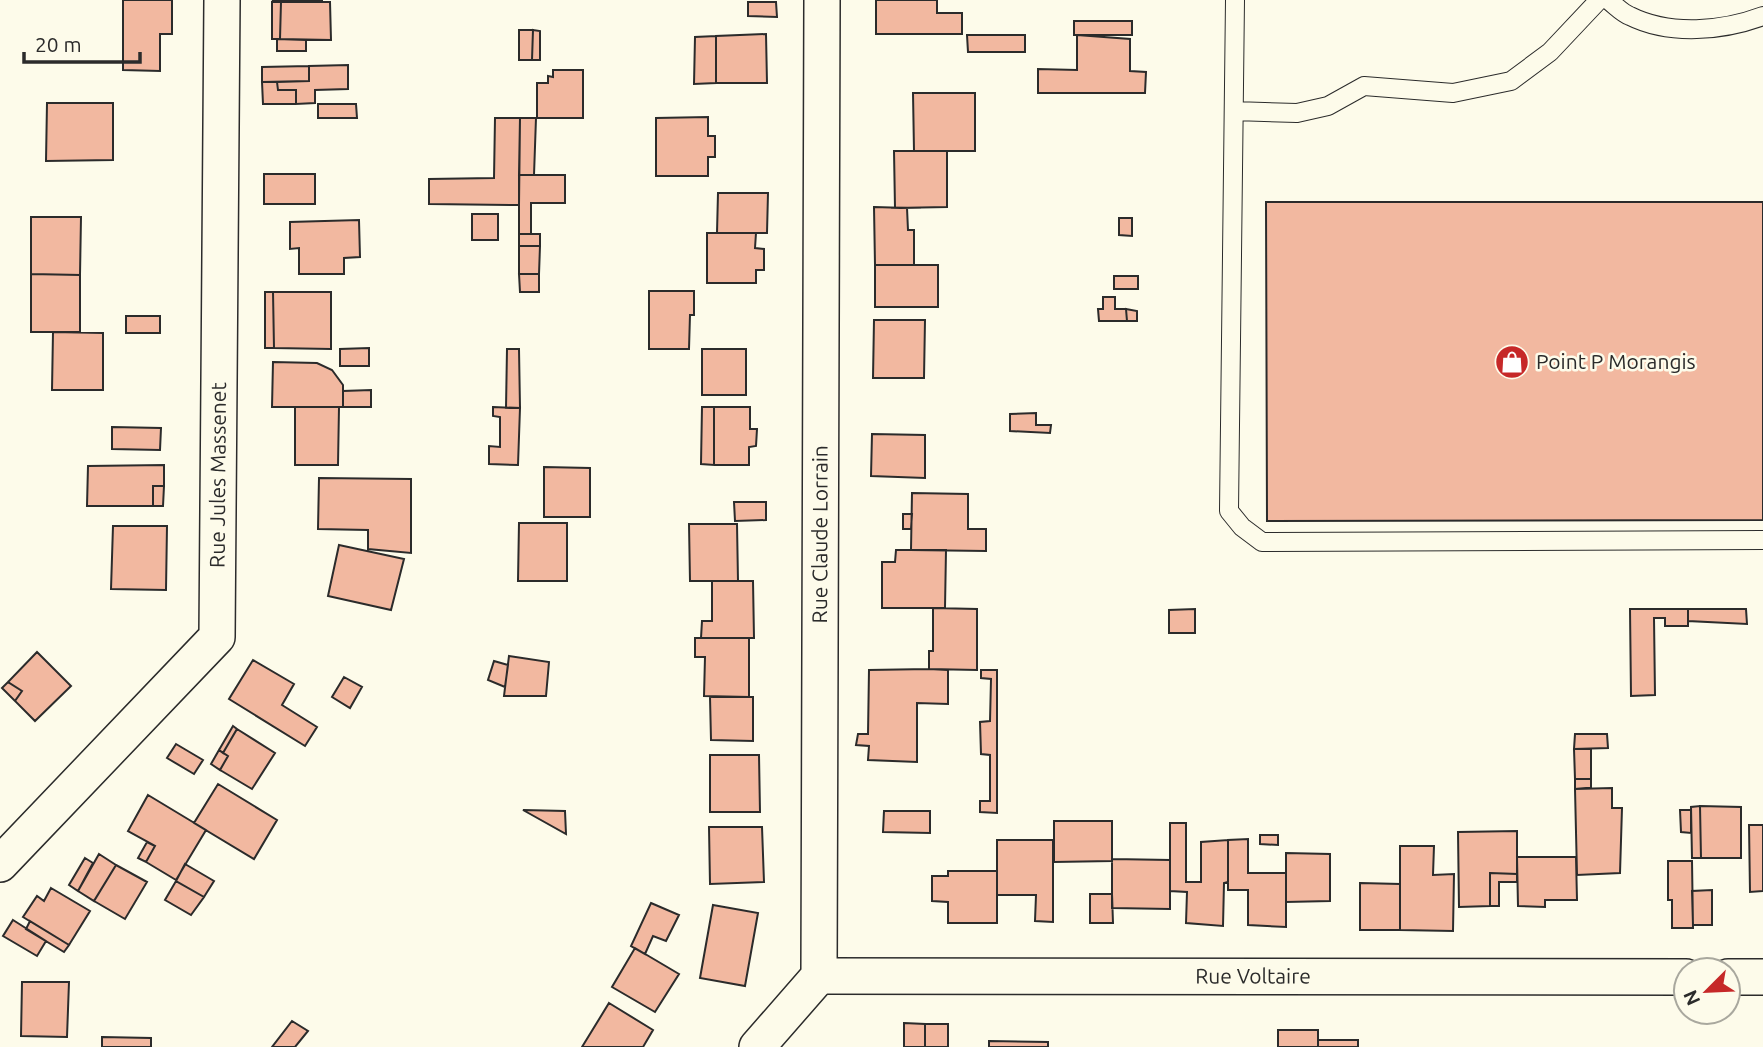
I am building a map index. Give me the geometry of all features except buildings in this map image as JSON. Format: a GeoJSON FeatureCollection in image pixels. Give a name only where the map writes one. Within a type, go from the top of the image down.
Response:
{"type":"FeatureCollection","features":[{"type":"Feature","properties":{"kind":"street","name":"Rue Jules Massenet"},"geometry":{"type":"LineString","coordinates":[[0,864],[217,637],[222,0]]}},
{"type":"Feature","properties":{"kind":"street","name":"Rue Claude Lorrain"},"geometry":{"type":"LineString","coordinates":[[819,976],[822,0]]}},
{"type":"Feature","properties":{"kind":"street","name":"Rue Voltaire"},"geometry":{"type":"LineString","coordinates":[[819,976],[1672,977]]}},
{"type":"Feature","properties":{"kind":"street"},"geometry":{"type":"LineString","coordinates":[[757,1047],[819,976]]}},
{"type":"Feature","properties":{"kind":"street"},"geometry":{"type":"LineString","coordinates":[[1742,977],[1763,977]]}},
{"type":"Feature","properties":{"kind":"lane"},"geometry":{"type":"LineString","coordinates":[[1235,0],[1229,511],[1242,527],[1262,542],[1763,540]]}},
{"type":"Feature","properties":{"kind":"lane"},"geometry":{"type":"LineString","coordinates":[[1234,111],[1297,113],[1328,106],[1364,86],[1453,93],[1511,81],[1550,52],[1599,0]]}},
{"type":"Feature","properties":{"kind":"lane"},"geometry":{"type":"LineString","coordinates":[[1608,0],[1630,16],[1678,29],[1737,26],[1763,16]]}},
{"type":"Feature","properties":{"kind":"place","name":"Point P Morangis"},"geometry":{"type":"Point","coordinates":[1512,362]}}]}
